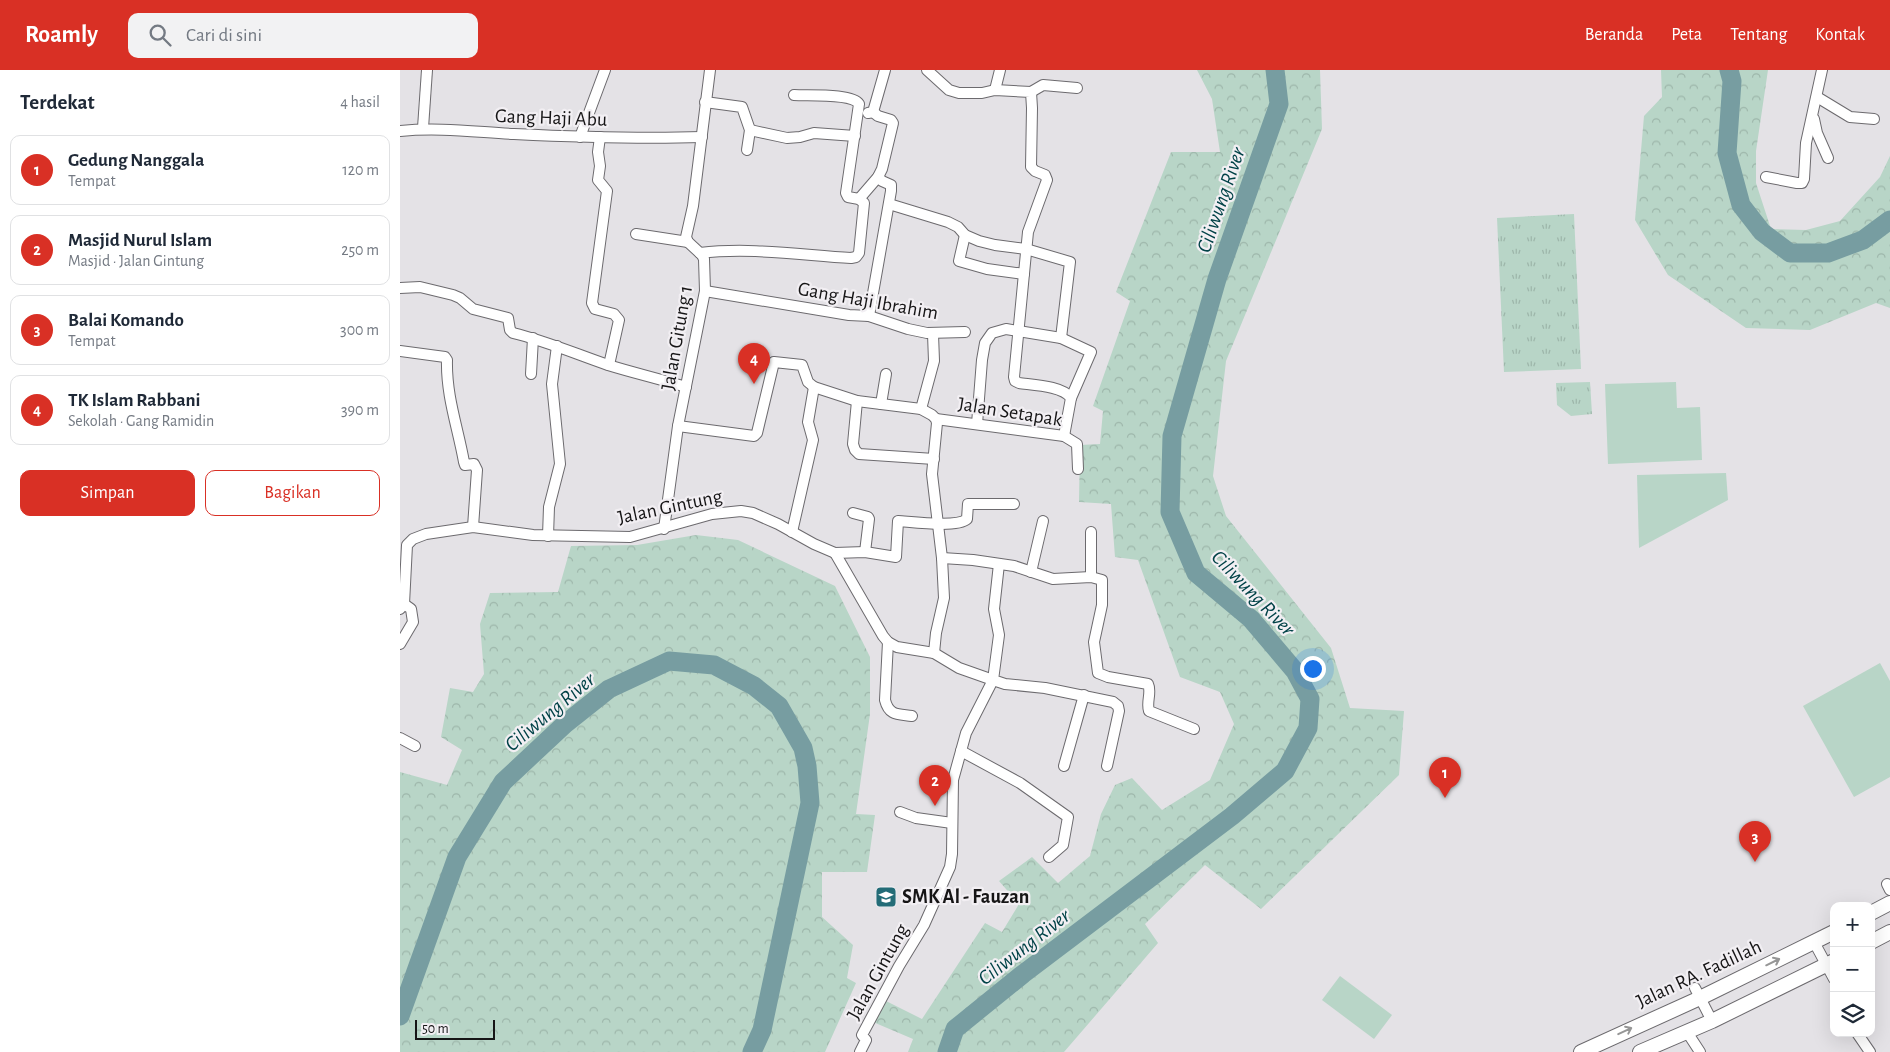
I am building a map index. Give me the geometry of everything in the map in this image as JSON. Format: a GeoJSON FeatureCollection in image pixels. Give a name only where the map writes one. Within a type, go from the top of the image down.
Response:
{"type":"FeatureCollection","features":[{"type":"Feature","properties":{"kind":"main road"},"geometry":{"type":"LineString","coordinates":[[1875,911],[1890,903]]}},
{"type":"Feature","properties":{"kind":"main road"},"geometry":{"type":"LineString","coordinates":[[1875,940],[1890,932]]}},
{"type":"Feature","properties":{"kind":"main road","name":"Jalan RA. Fadillah"},"geometry":{"type":"LineString","coordinates":[[1582,1052],[1697,993],[1830,934]]}},
{"type":"Feature","properties":{"kind":"main road"},"geometry":{"type":"LineString","coordinates":[[1640,1052],[1712,1021],[1830,963]]}},
{"type":"Feature","properties":{"kind":"street"},"geometry":{"type":"LineString","coordinates":[[423,128],[427,70]]}},
{"type":"Feature","properties":{"kind":"street"},"geometry":{"type":"LineString","coordinates":[[580,137],[605,70]]}},
{"type":"Feature","properties":{"kind":"street"},"geometry":{"type":"LineString","coordinates":[[710,70],[693,206],[686,237],[688,242],[700,253],[722,250],[856,257],[859,253],[865,205],[862,200],[848,197],[846,193],[859,104],[855,100],[841,97],[794,95]]}},
{"type":"Feature","properties":{"kind":"street"},"geometry":{"type":"LineString","coordinates":[[873,112],[885,70]]}},
{"type":"Feature","properties":{"kind":"street"},"geometry":{"type":"LineString","coordinates":[[928,70],[949,90],[960,93],[994,90],[1031,92],[1043,85],[1076,88]]}},
{"type":"Feature","properties":{"kind":"street"},"geometry":{"type":"LineString","coordinates":[[994,90],[1000,70]]}},
{"type":"Feature","properties":{"kind":"street"},"geometry":{"type":"LineString","coordinates":[[1766,177],[1797,184],[1802,183],[1804,179],[1806,143],[1822,70]]}},
{"type":"Feature","properties":{"kind":"street"},"geometry":{"type":"LineString","coordinates":[[1031,92],[1031,167],[1034,171],[1045,175],[1047,180],[1030,225],[1026,250],[1014,367],[1015,381],[1064,391],[1071,398]]}},
{"type":"Feature","properties":{"kind":"street"},"geometry":{"type":"LineString","coordinates":[[1817,97],[1850,117],[1874,119]]}},
{"type":"Feature","properties":{"kind":"street"},"geometry":{"type":"LineString","coordinates":[[706,102],[742,107],[750,130],[747,150]]}},
{"type":"Feature","properties":{"kind":"street"},"geometry":{"type":"LineString","coordinates":[[858,114],[873,112],[878,116],[891,120],[893,123],[882,169],[878,178],[860,199]]}},
{"type":"Feature","properties":{"kind":"street"},"geometry":{"type":"LineString","coordinates":[[1813,113],[1815,127],[1828,158]]}},
{"type":"Feature","properties":{"kind":"street","name":"Gang Haji Abu"},"geometry":{"type":"LineString","coordinates":[[400,131],[423,128],[580,137],[702,137]]}},
{"type":"Feature","properties":{"kind":"street"},"geometry":{"type":"LineString","coordinates":[[750,130],[787,138],[819,133],[855,136]]}},
{"type":"Feature","properties":{"kind":"street"},"geometry":{"type":"LineString","coordinates":[[600,137],[598,180],[607,191],[592,303],[594,309],[614,314],[619,320],[609,365]]}},
{"type":"Feature","properties":{"kind":"street"},"geometry":{"type":"LineString","coordinates":[[869,316],[891,185],[882,182],[878,178]]}},
{"type":"Feature","properties":{"kind":"street"},"geometry":{"type":"LineString","coordinates":[[889,204],[948,222],[961,230],[965,235],[995,245],[1026,250],[1070,262],[1061,338]]}},
{"type":"Feature","properties":{"kind":"street"},"geometry":{"type":"LineString","coordinates":[[636,234],[688,242]]}},
{"type":"Feature","properties":{"kind":"street"},"geometry":{"type":"LineString","coordinates":[[965,235],[959,262],[987,269],[1024,274]]}},
{"type":"Feature","properties":{"kind":"street","name":"Jalan Gitung 1"},"geometry":{"type":"LineString","coordinates":[[664,529],[678,426],[705,291],[704,259],[700,253]]}},
{"type":"Feature","properties":{"kind":"street"},"geometry":{"type":"LineString","coordinates":[[400,288],[420,287],[453,294],[473,309],[508,318],[510,330],[513,333],[557,346],[609,365],[686,386]]}},
{"type":"Feature","properties":{"kind":"street","name":"Gang Haji Ibrahim"},"geometry":{"type":"LineString","coordinates":[[705,291],[849,315],[869,316],[908,329],[933,334],[965,332]]}},
{"type":"Feature","properties":{"kind":"street"},"geometry":{"type":"LineString","coordinates":[[976,424],[985,343],[992,334],[1002,329],[1018,330],[1061,338],[1091,352],[1071,398],[1064,436]]}},
{"type":"Feature","properties":{"kind":"street"},"geometry":{"type":"LineString","coordinates":[[921,409],[934,361],[933,334]]}},
{"type":"Feature","properties":{"kind":"street"},"geometry":{"type":"LineString","coordinates":[[530,374],[533,338]]}},
{"type":"Feature","properties":{"kind":"street"},"geometry":{"type":"LineString","coordinates":[[548,536],[550,508],[560,464],[552,384],[557,346]]}},
{"type":"Feature","properties":{"kind":"street"},"geometry":{"type":"LineString","coordinates":[[400,351],[445,357],[447,360],[452,414],[464,462],[465,465],[474,464],[477,470],[473,527]]}},
{"type":"Feature","properties":{"kind":"street"},"geometry":{"type":"LineString","coordinates":[[678,426],[754,436],[757,433],[774,362],[802,365],[808,382],[814,387],[857,401],[921,409],[936,419],[932,474],[942,558],[944,598],[936,633],[934,653]]}},
{"type":"Feature","properties":{"kind":"street"},"geometry":{"type":"LineString","coordinates":[[881,404],[886,374]]}},
{"type":"Feature","properties":{"kind":"street"},"geometry":{"type":"LineString","coordinates":[[792,532],[812,440],[808,422],[814,387]]}},
{"type":"Feature","properties":{"kind":"street"},"geometry":{"type":"LineString","coordinates":[[857,401],[853,444],[859,454],[934,459]]}},
{"type":"Feature","properties":{"kind":"street","name":"Jalan Setapak"},"geometry":{"type":"LineString","coordinates":[[936,419],[1064,436],[1077,444],[1078,469]]}},
{"type":"Feature","properties":{"kind":"street","name":"Jalan Gintung"},"geometry":{"type":"LineString","coordinates":[[400,644],[413,618],[411,609],[402,606],[403,544],[426,534],[473,527],[548,536],[630,537],[712,514],[741,511],[753,513],[835,553],[865,552],[896,557],[898,522],[937,523],[966,521],[968,504],[970,503],[1014,504]]}},
{"type":"Feature","properties":{"kind":"street"},"geometry":{"type":"LineString","coordinates":[[853,513],[868,517],[865,552]]}},
{"type":"Feature","properties":{"kind":"street"},"geometry":{"type":"LineString","coordinates":[[1032,572],[1043,520]]}},
{"type":"Feature","properties":{"kind":"street"},"geometry":{"type":"LineString","coordinates":[[1091,532],[1091,577]]}},
{"type":"Feature","properties":{"kind":"street"},"geometry":{"type":"LineString","coordinates":[[835,553],[883,636],[888,642],[897,647],[934,653],[959,668],[1005,684],[1045,688],[1113,702],[1118,706],[1119,711],[1107,766]]}},
{"type":"Feature","properties":{"kind":"street"},"geometry":{"type":"LineString","coordinates":[[942,558],[1014,566],[1053,579],[1098,578],[1103,583],[1102,606],[1094,642],[1098,674],[1148,684],[1150,688],[1149,711],[1194,729]]}},
{"type":"Feature","properties":{"kind":"street","name":"Jalan Gintung"},"geometry":{"type":"LineString","coordinates":[[860,1052],[866,1040],[862,1035],[899,966],[924,925],[946,875],[952,854],[953,780],[966,733],[993,680],[999,635],[994,609],[999,564]]}},
{"type":"Feature","properties":{"kind":"street"},"geometry":{"type":"LineString","coordinates":[[888,642],[885,700],[887,708],[892,712],[912,716]]}},
{"type":"Feature","properties":{"kind":"street"},"geometry":{"type":"LineString","coordinates":[[1064,766],[1084,695]]}},
{"type":"Feature","properties":{"kind":"street"},"geometry":{"type":"LineString","coordinates":[[400,738],[416,746]]}},
{"type":"Feature","properties":{"kind":"street"},"geometry":{"type":"LineString","coordinates":[[961,751],[1020,783],[1068,817],[1063,845],[1049,857]]}},
{"type":"Feature","properties":{"kind":"street"},"geometry":{"type":"LineString","coordinates":[[900,812],[916,818],[952,823]]}},
{"type":"Feature","properties":{"kind":"street"},"geometry":{"type":"LineString","coordinates":[[1814,942],[1830,963]]}},
{"type":"Feature","properties":{"kind":"street"},"geometry":{"type":"LineString","coordinates":[[1697,993],[1712,1021]]}},
{"type":"Feature","properties":{"kind":"street"},"geometry":{"type":"LineString","coordinates":[[1687,1032],[1700,1052]]}},
{"type":"Feature","properties":{"kind":"street"},"geometry":{"type":"LineString","coordinates":[[1861,1037],[1870,1052]]}},
{"type":"Feature","properties":{"kind":"green space"},"geometry":{"type":"Polygon","coordinates":[[[1197,70],[1320,70],[1322,129],[1226,361],[1213,476],[1226,516],[1331,648],[1350,708],[1404,711],[1399,775],[1261,909],[1205,865],[1145,924],[1158,943],[1064,1052],[908,1052],[913,1039],[873,1022],[884,1000],[922,1019],[985,923],[1002,932],[1019,904],[999,881],[1032,857],[1058,883],[1090,856],[1101,814],[1115,785],[1132,778],[1162,810],[1210,780],[1234,724],[1220,692],[1180,677],[1138,560],[1115,557],[1111,504],[1079,502],[1080,445],[1100,444],[1103,411],[1093,406],[1130,301],[1116,292],[1171,152],[1220,152],[1212,99],[1197,70]]]}},
{"type":"Feature","properties":{"kind":"green space"},"geometry":{"type":"Polygon","coordinates":[[[1661,70],[1768,70],[1756,151],[1756,183],[1771,229],[1806,230],[1840,221],[1880,177],[1890,156],[1890,308],[1876,303],[1810,330],[1746,328],[1668,275],[1635,220],[1644,116],[1662,97],[1661,70]]]}},
{"type":"Feature","properties":{"kind":"green space"},"geometry":{"type":"Polygon","coordinates":[[[1574,214],[1581,369],[1504,372],[1497,218],[1574,214]]]}},
{"type":"Feature","properties":{"kind":"green space"},"geometry":{"type":"Polygon","coordinates":[[[1590,382],[1592,414],[1571,416],[1557,405],[1556,383],[1590,382]]]}},
{"type":"Feature","properties":{"kind":"green space"},"geometry":{"type":"Polygon","coordinates":[[[1676,382],[1677,408],[1700,407],[1702,460],[1608,464],[1605,384],[1676,382]]]}},
{"type":"Feature","properties":{"kind":"green space"},"geometry":{"type":"Polygon","coordinates":[[[1726,473],[1728,500],[1639,548],[1637,475],[1726,473]]]}},
{"type":"Feature","properties":{"kind":"green space"},"geometry":{"type":"Polygon","coordinates":[[[696,535],[738,540],[835,586],[870,657],[870,714],[856,814],[875,815],[867,872],[822,872],[822,917],[853,945],[847,978],[856,983],[825,1052],[400,1052],[400,772],[447,785],[462,750],[441,737],[450,688],[473,692],[484,674],[480,624],[490,593],[558,592],[571,546],[637,545],[696,535]]]}},
{"type":"Feature","properties":{"kind":"green space"},"geometry":{"type":"Polygon","coordinates":[[[1880,663],[1890,681],[1890,777],[1854,797],[1803,706],[1880,663]]]}},
{"type":"Feature","properties":{"kind":"green space"},"geometry":{"type":"Polygon","coordinates":[[[1340,976],[1392,1015],[1374,1039],[1322,1000],[1340,976]]]}},
{"type":"Feature","properties":{"kind":"waterway","name":"Ciliwung River"},"geometry":{"type":"LineString","coordinates":[[947,1052],[955,1029],[1023,974],[1232,816],[1285,771],[1308,728],[1310,699],[1295,671],[1251,619],[1196,573],[1170,512],[1172,436],[1217,279],[1279,104],[1275,70]]}},
{"type":"Feature","properties":{"kind":"waterway","name":"Ciliwung River"},"geometry":{"type":"LineString","coordinates":[[1729,70],[1732,81],[1727,153],[1741,205],[1762,232],[1790,253],[1828,253],[1863,240],[1890,220]]}},
{"type":"Feature","properties":{"kind":"waterway","name":"Ciliwung River"},"geometry":{"type":"LineString","coordinates":[[400,1016],[457,857],[503,782],[565,724],[609,689],[669,661],[714,665],[754,686],[779,706],[803,748],[807,766],[810,803],[762,1030],[752,1052]]}},
{"type":"Feature","properties":{"kind":"place","name":"TK Islam Rabbani"},"geometry":{"type":"Point","coordinates":[754,384]}},
{"type":"Feature","properties":{"kind":"place","name":"Gedung Nanggala"},"geometry":{"type":"Point","coordinates":[1445,798]}},
{"type":"Feature","properties":{"kind":"place","name":"Masjid Nurul Islam"},"geometry":{"type":"Point","coordinates":[935,806]}},
{"type":"Feature","properties":{"kind":"place","name":"Balai Komando"},"geometry":{"type":"Point","coordinates":[1755,862]}},
{"type":"Feature","properties":{"kind":"place","name":"SMK Al - Fauzan"},"geometry":{"type":"Point","coordinates":[886,897]}}]}
